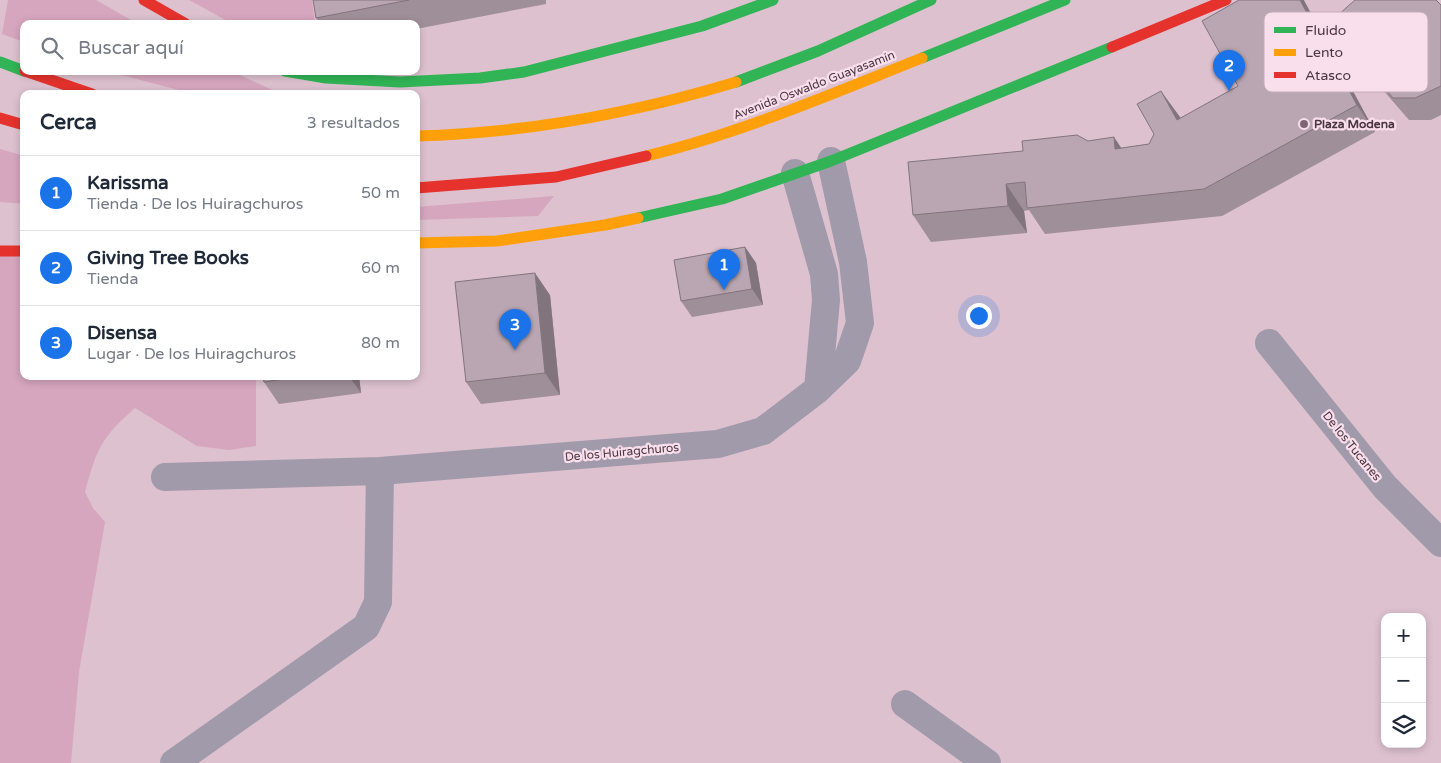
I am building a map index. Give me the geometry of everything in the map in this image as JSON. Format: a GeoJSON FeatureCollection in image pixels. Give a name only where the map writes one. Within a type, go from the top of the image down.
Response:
{"type":"FeatureCollection","features":[{"type":"Feature","properties":{"kind":"main road"},"geometry":{"type":"LineString","coordinates":[[144,0],[179,20]]}},
{"type":"Feature","properties":{"kind":"main road"},"geometry":{"type":"LineString","coordinates":[[420,136],[455,136],[563,123],[673,101],[779,67],[931,0]]}},
{"type":"Feature","properties":{"kind":"main road","name":"Avenida Oswaldo Guayasamín"},"geometry":{"type":"LineString","coordinates":[[420,188],[556,177],[675,149],[782,114],[1066,0]]}},
{"type":"Feature","properties":{"kind":"main road"},"geometry":{"type":"LineString","coordinates":[[420,243],[497,241],[605,225],[722,199],[831,161],[1226,0]]}},
{"type":"Feature","properties":{"kind":"main road"},"geometry":{"type":"LineString","coordinates":[[308,75],[326,78],[400,82],[480,78],[524,72],[702,26],[766,1]]}},
{"type":"Feature","properties":{"kind":"main road"},"geometry":{"type":"LineString","coordinates":[[0,62],[20,70]]}},
{"type":"Feature","properties":{"kind":"main road"},"geometry":{"type":"LineString","coordinates":[[36,75],[80,90]]}},
{"type":"Feature","properties":{"kind":"main road"},"geometry":{"type":"LineString","coordinates":[[0,118],[20,124]]}},
{"type":"Feature","properties":{"kind":"main road"},"geometry":{"type":"LineString","coordinates":[[0,251],[20,250]]}},
{"type":"Feature","properties":{"kind":"street","name":"De los Huiragchuros"},"geometry":{"type":"LineString","coordinates":[[165,476],[380,472],[718,444],[763,431],[818,389],[847,361],[860,323],[852,262],[831,161]]}},
{"type":"Feature","properties":{"kind":"street"},"geometry":{"type":"LineString","coordinates":[[795,173],[824,274],[826,300],[818,389]]}},
{"type":"Feature","properties":{"kind":"street","name":"De los Tucanes"},"geometry":{"type":"LineString","coordinates":[[1269,343],[1385,486],[1441,542]]}},
{"type":"Feature","properties":{"kind":"street"},"geometry":{"type":"LineString","coordinates":[[174,763],[366,627],[378,602],[380,472]]}},
{"type":"Feature","properties":{"kind":"street"},"geometry":{"type":"LineString","coordinates":[[905,704],[987,763]]}},
{"type":"Feature","properties":{"kind":"shaded area"},"geometry":{"type":"Polygon","coordinates":[[[8,0],[96,0],[131,20],[20,20],[20,41],[2,34],[8,0]]]}},
{"type":"Feature","properties":{"kind":"shaded area"},"geometry":{"type":"Polygon","coordinates":[[[189,0],[312,0],[314,20],[226,20],[189,0]]]}},
{"type":"Feature","properties":{"kind":"shaded area"},"geometry":{"type":"Polygon","coordinates":[[[121,75],[240,75],[272,90],[179,90],[121,75]]]}},
{"type":"Feature","properties":{"kind":"shaded area"},"geometry":{"type":"Polygon","coordinates":[[[0,149],[20,155],[20,204],[0,202],[0,149]]]}},
{"type":"Feature","properties":{"kind":"shaded area"},"geometry":{"type":"Polygon","coordinates":[[[554,196],[538,216],[420,220],[420,207],[554,196]]]}},
{"type":"Feature","properties":{"kind":"shaded area"},"geometry":{"type":"Polygon","coordinates":[[[0,255],[20,257],[20,380],[256,380],[256,446],[229,450],[197,446],[135,408],[107,436],[97,454],[85,492],[93,508],[105,522],[79,672],[71,763],[0,763],[0,255]]]}},
{"type":"Feature","properties":{"kind":"building"},"geometry":{"type":"Polygon","coordinates":[[[313,0],[409,0],[316,18],[313,0]]]}},
{"type":"Feature","properties":{"kind":"building"},"geometry":{"type":"Polygon","coordinates":[[[1239,0],[1300,0],[1307,12],[1264,12],[1264,92],[1350,92],[1357,105],[1204,189],[1027,208],[1025,182],[1006,184],[1008,206],[913,215],[908,162],[1023,151],[1022,141],[1077,135],[1088,141],[1114,137],[1115,149],[1149,144],[1154,134],[1137,104],[1161,91],[1177,120],[1238,86],[1202,21],[1239,0]]]}},
{"type":"Feature","properties":{"kind":"building"},"geometry":{"type":"Polygon","coordinates":[[[1355,0],[1436,0],[1441,5],[1441,86],[1428,92],[1428,12],[1341,12],[1355,0]]]}},
{"type":"Feature","properties":{"kind":"building"},"geometry":{"type":"Polygon","coordinates":[[[1388,92],[1428,92],[1415,98],[1393,98],[1388,92]]]}},
{"type":"Feature","properties":{"kind":"building"},"geometry":{"type":"Polygon","coordinates":[[[745,247],[752,289],[681,301],[674,260],[745,247]]]}},
{"type":"Feature","properties":{"kind":"building"},"geometry":{"type":"Polygon","coordinates":[[[535,273],[545,373],[466,382],[455,282],[535,273]]]}},
{"type":"Feature","properties":{"kind":"traffic: fast"},"geometry":{"type":"LineString","coordinates":[[308,75],[326,78],[400,82],[480,78],[524,72],[702,26],[773,0]]}},
{"type":"Feature","properties":{"kind":"traffic: fast"},"geometry":{"type":"LineString","coordinates":[[736,82],[818,51],[931,0]]}},
{"type":"Feature","properties":{"kind":"traffic: fast"},"geometry":{"type":"LineString","coordinates":[[922,58],[1065,0]]}},
{"type":"Feature","properties":{"kind":"traffic: fast"},"geometry":{"type":"LineString","coordinates":[[638,218],[722,199],[831,161],[1112,47]]}},
{"type":"Feature","properties":{"kind":"traffic: fast"},"geometry":{"type":"LineString","coordinates":[[0,62],[20,70]]}},
{"type":"Feature","properties":{"kind":"traffic: slow"},"geometry":{"type":"LineString","coordinates":[[646,156],[681,147],[751,124],[820,99],[922,58]]}},
{"type":"Feature","properties":{"kind":"traffic: slow"},"geometry":{"type":"LineString","coordinates":[[420,136],[498,131],[578,120],[657,104],[736,82]]}},
{"type":"Feature","properties":{"kind":"traffic: slow"},"geometry":{"type":"LineString","coordinates":[[420,243],[497,241],[605,225],[638,218]]}},
{"type":"Feature","properties":{"kind":"traffic: jam"},"geometry":{"type":"LineString","coordinates":[[144,0],[179,20]]}},
{"type":"Feature","properties":{"kind":"traffic: jam"},"geometry":{"type":"LineString","coordinates":[[1112,47],[1226,0]]}},
{"type":"Feature","properties":{"kind":"traffic: jam"},"geometry":{"type":"LineString","coordinates":[[37,75],[80,90]]}},
{"type":"Feature","properties":{"kind":"traffic: jam"},"geometry":{"type":"LineString","coordinates":[[0,118],[20,124]]}},
{"type":"Feature","properties":{"kind":"traffic: jam"},"geometry":{"type":"LineString","coordinates":[[420,188],[556,177],[646,156]]}},
{"type":"Feature","properties":{"kind":"traffic: jam"},"geometry":{"type":"LineString","coordinates":[[0,251],[20,251]]}},
{"type":"Feature","properties":{"kind":"place","name":"Giving Tree Books"},"geometry":{"type":"Point","coordinates":[1229,91]}},
{"type":"Feature","properties":{"kind":"place","name":"Plaza Modena"},"geometry":{"type":"Point","coordinates":[1304,124]}},
{"type":"Feature","properties":{"kind":"place","name":"Karissma"},"geometry":{"type":"Point","coordinates":[724,290]}},
{"type":"Feature","properties":{"kind":"place","name":"Disensa"},"geometry":{"type":"Point","coordinates":[515,350]}}]}
